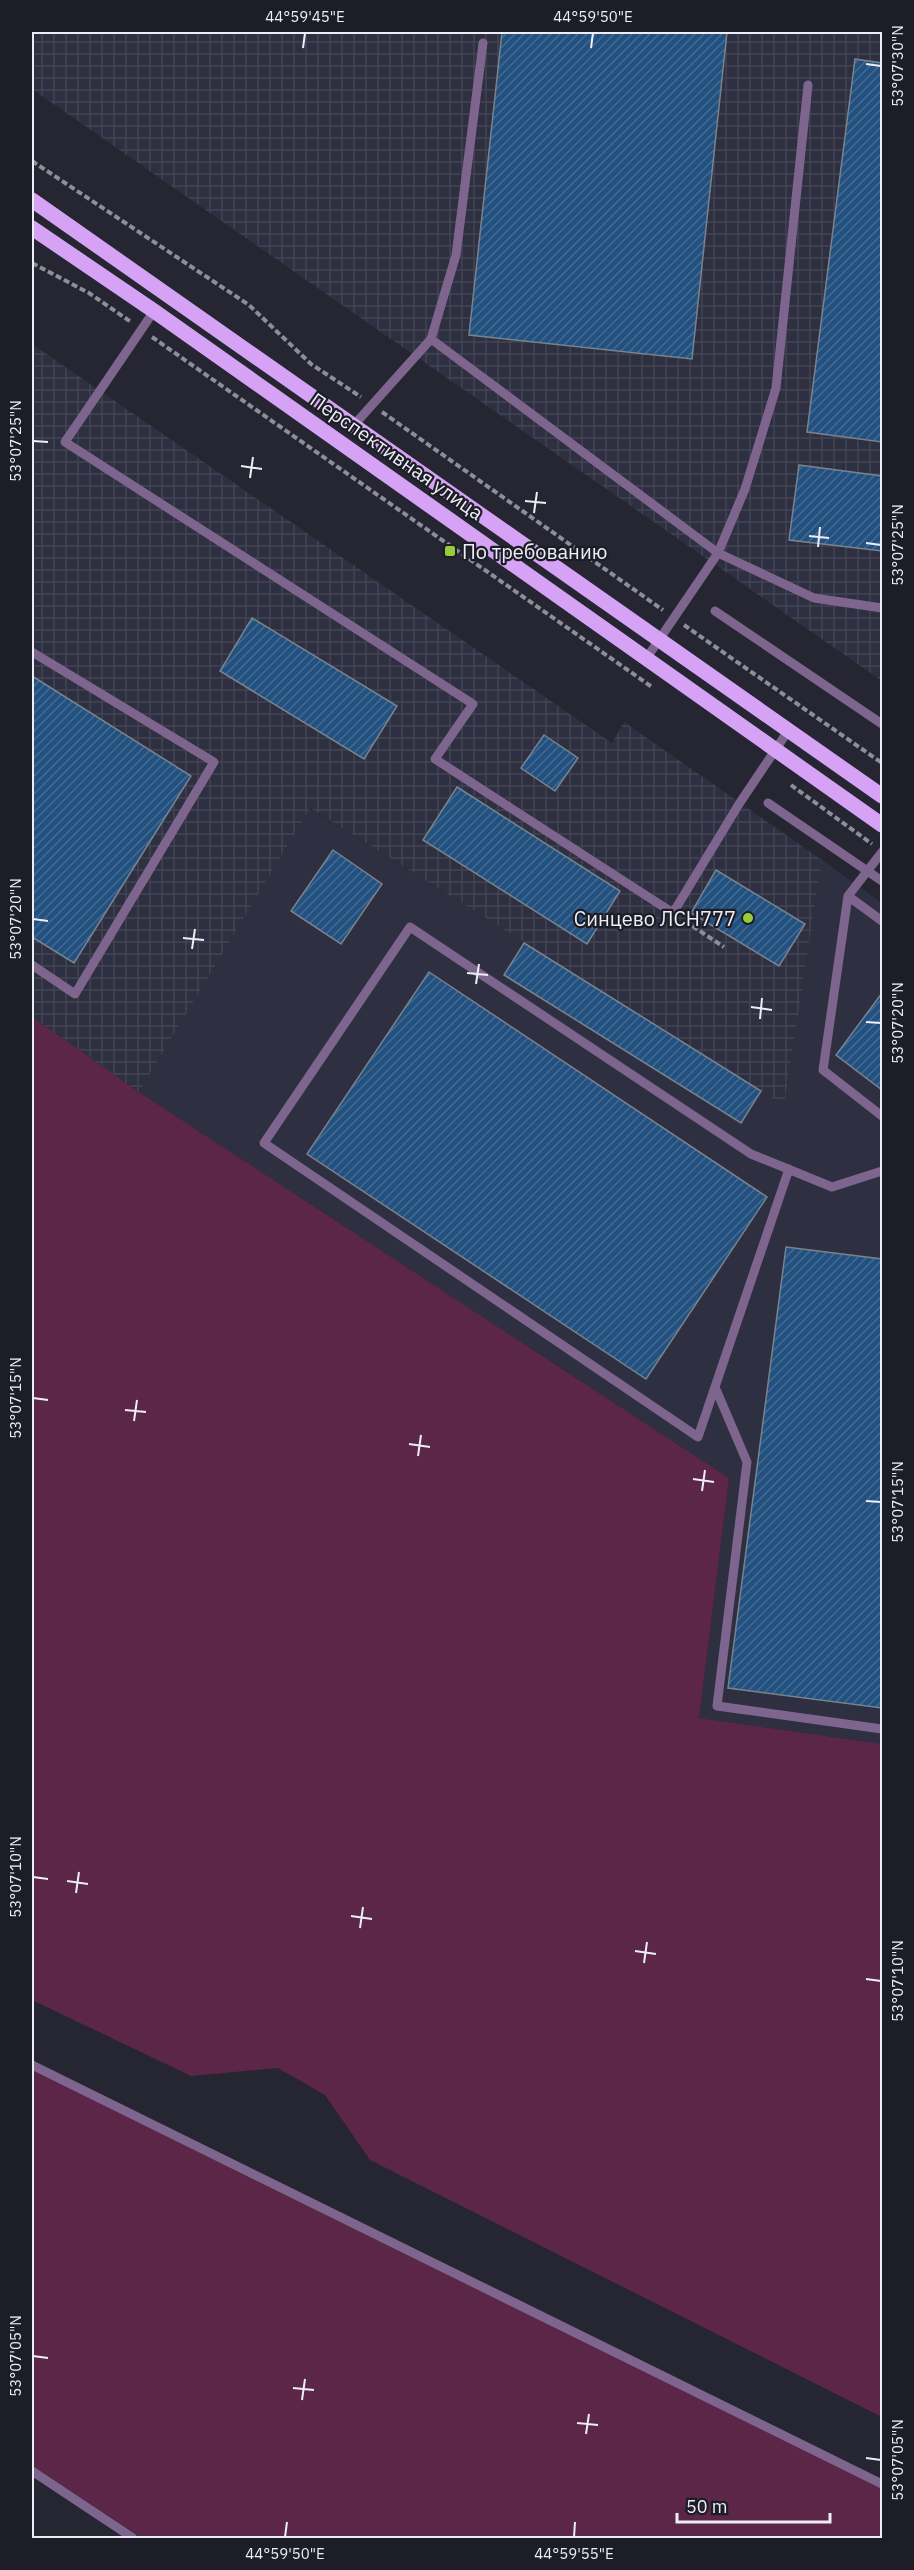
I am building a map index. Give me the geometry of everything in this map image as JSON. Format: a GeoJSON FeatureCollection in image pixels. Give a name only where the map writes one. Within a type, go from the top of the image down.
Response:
{"type":"FeatureCollection","features":[{"type":"Feature","properties":{"kind":"main road","name":"Перспективная улица"},"geometry":{"type":"LineString","coordinates":[[32,200],[882,796]]}},
{"type":"Feature","properties":{"kind":"main road","name":"Перспективная улица"},"geometry":{"type":"LineString","coordinates":[[32,228],[154,311],[882,825]]}},
{"type":"Feature","properties":{"kind":"lane"},"geometry":{"type":"LineString","coordinates":[[354,425],[431,339],[456,255],[483,43]]}},
{"type":"Feature","properties":{"kind":"lane"},"geometry":{"type":"LineString","coordinates":[[646,659],[718,553],[745,489],[776,388],[808,85]]}},
{"type":"Feature","properties":{"kind":"lane"},"geometry":{"type":"LineString","coordinates":[[154,311],[65,442],[473,704],[435,759],[673,913],[788,731]]}},
{"type":"Feature","properties":{"kind":"lane"},"geometry":{"type":"LineString","coordinates":[[431,339],[718,553],[814,598],[882,608]]}},
{"type":"Feature","properties":{"kind":"lane"},"geometry":{"type":"LineString","coordinates":[[715,611],[882,724]]}},
{"type":"Feature","properties":{"kind":"lane"},"geometry":{"type":"LineString","coordinates":[[32,652],[214,762],[75,994],[32,965]]}},
{"type":"Feature","properties":{"kind":"lane"},"geometry":{"type":"LineString","coordinates":[[768,803],[882,881]]}},
{"type":"Feature","properties":{"kind":"lane"},"geometry":{"type":"LineString","coordinates":[[882,852],[848,896],[823,1070],[882,1116]]}},
{"type":"Feature","properties":{"kind":"lane"},"geometry":{"type":"LineString","coordinates":[[848,896],[882,921]]}},
{"type":"Feature","properties":{"kind":"lane"},"geometry":{"type":"LineString","coordinates":[[789,1169],[698,1437],[264,1143],[410,927],[751,1154],[789,1169],[832,1187],[882,1171]]}},
{"type":"Feature","properties":{"kind":"lane"},"geometry":{"type":"LineString","coordinates":[[715,1387],[747,1462],[717,1706],[882,1729]]}},
{"type":"Feature","properties":{"kind":"lane"},"geometry":{"type":"LineString","coordinates":[[32,2065],[882,2484]]}},
{"type":"Feature","properties":{"kind":"lane"},"geometry":{"type":"LineString","coordinates":[[32,2471],[133,2538]]}},
{"type":"Feature","properties":{"kind":"path"},"geometry":{"type":"LineString","coordinates":[[32,161],[249,305],[311,364],[882,763]]}},
{"type":"Feature","properties":{"kind":"path"},"geometry":{"type":"LineString","coordinates":[[32,263],[89,293],[660,693]]}},
{"type":"Feature","properties":{"kind":"path"},"geometry":{"type":"LineString","coordinates":[[765,766],[873,844]]}},
{"type":"Feature","properties":{"kind":"path"},"geometry":{"type":"LineString","coordinates":[[673,913],[724,947]]}},
{"type":"Feature","properties":{"kind":"shaded area"},"geometry":{"type":"Polygon","coordinates":[[[32,32],[882,32],[882,681],[32,89],[32,32]]]}},
{"type":"Feature","properties":{"kind":"shaded area"},"geometry":{"type":"Polygon","coordinates":[[[32,344],[612,743],[624,722],[822,860],[784,1105],[310,808],[139,1092],[32,1017],[32,344]]]}},
{"type":"Feature","properties":{"kind":"shaded area"},"geometry":{"type":"Polygon","coordinates":[[[309,808],[784,1104],[822,860],[882,903],[882,1744],[699,1718],[729,1478],[139,1092],[309,808]]]}},
{"type":"Feature","properties":{"kind":"shaded area"},"geometry":{"type":"Polygon","coordinates":[[[32,1017],[139,1092],[729,1478],[699,1718],[882,1744],[882,2417],[370,2160],[325,2095],[278,2068],[191,2076],[32,2000],[32,1017]]]}},
{"type":"Feature","properties":{"kind":"shaded area"},"geometry":{"type":"Polygon","coordinates":[[[32,2068],[882,2488],[882,2538],[142,2538],[32,2466],[32,2068]]]}},
{"type":"Feature","properties":{"kind":"building"},"geometry":{"type":"Polygon","coordinates":[[[502,32],[727,32],[692,359],[469,335],[502,32]]]}},
{"type":"Feature","properties":{"kind":"building"},"geometry":{"type":"Polygon","coordinates":[[[855,59],[882,63],[882,442],[807,432],[855,59]]]}},
{"type":"Feature","properties":{"kind":"building"},"geometry":{"type":"Polygon","coordinates":[[[799,465],[882,476],[882,551],[789,540],[799,465]]]}},
{"type":"Feature","properties":{"kind":"building"},"geometry":{"type":"Polygon","coordinates":[[[252,618],[397,706],[364,759],[220,671],[252,618]]]}},
{"type":"Feature","properties":{"kind":"building"},"geometry":{"type":"Polygon","coordinates":[[[32,676],[191,776],[74,963],[32,937],[32,676]]]}},
{"type":"Feature","properties":{"kind":"building"},"geometry":{"type":"Polygon","coordinates":[[[544,735],[578,758],[555,791],[521,768],[544,735]]]}},
{"type":"Feature","properties":{"kind":"building"},"geometry":{"type":"Polygon","coordinates":[[[457,787],[620,891],[587,944],[423,840],[457,787]]]}},
{"type":"Feature","properties":{"kind":"building"},"geometry":{"type":"Polygon","coordinates":[[[333,850],[382,884],[341,944],[291,911],[333,850]]]}},
{"type":"Feature","properties":{"kind":"building","name":"Синцево ЛСН777"},"geometry":{"type":"Polygon","coordinates":[[[716,870],[805,924],[779,966],[691,913],[716,870]]]}},
{"type":"Feature","properties":{"kind":"building"},"geometry":{"type":"Polygon","coordinates":[[[524,943],[761,1091],[741,1123],[504,975],[524,943]]]}},
{"type":"Feature","properties":{"kind":"building"},"geometry":{"type":"Polygon","coordinates":[[[429,972],[767,1197],[646,1379],[307,1154],[429,972]]]}},
{"type":"Feature","properties":{"kind":"building"},"geometry":{"type":"Polygon","coordinates":[[[882,993],[882,1090],[836,1055],[882,993]]]}},
{"type":"Feature","properties":{"kind":"building"},"geometry":{"type":"Polygon","coordinates":[[[786,1247],[882,1259],[882,1708],[728,1688],[786,1247]]]}},
{"type":"Feature","properties":{"kind":"place","name":"По требованию"},"geometry":{"type":"Point","coordinates":[450,551]}},
{"type":"Feature","properties":{"kind":"place","name":"Синцево ЛСН777"},"geometry":{"type":"Point","coordinates":[748,918]}}]}
